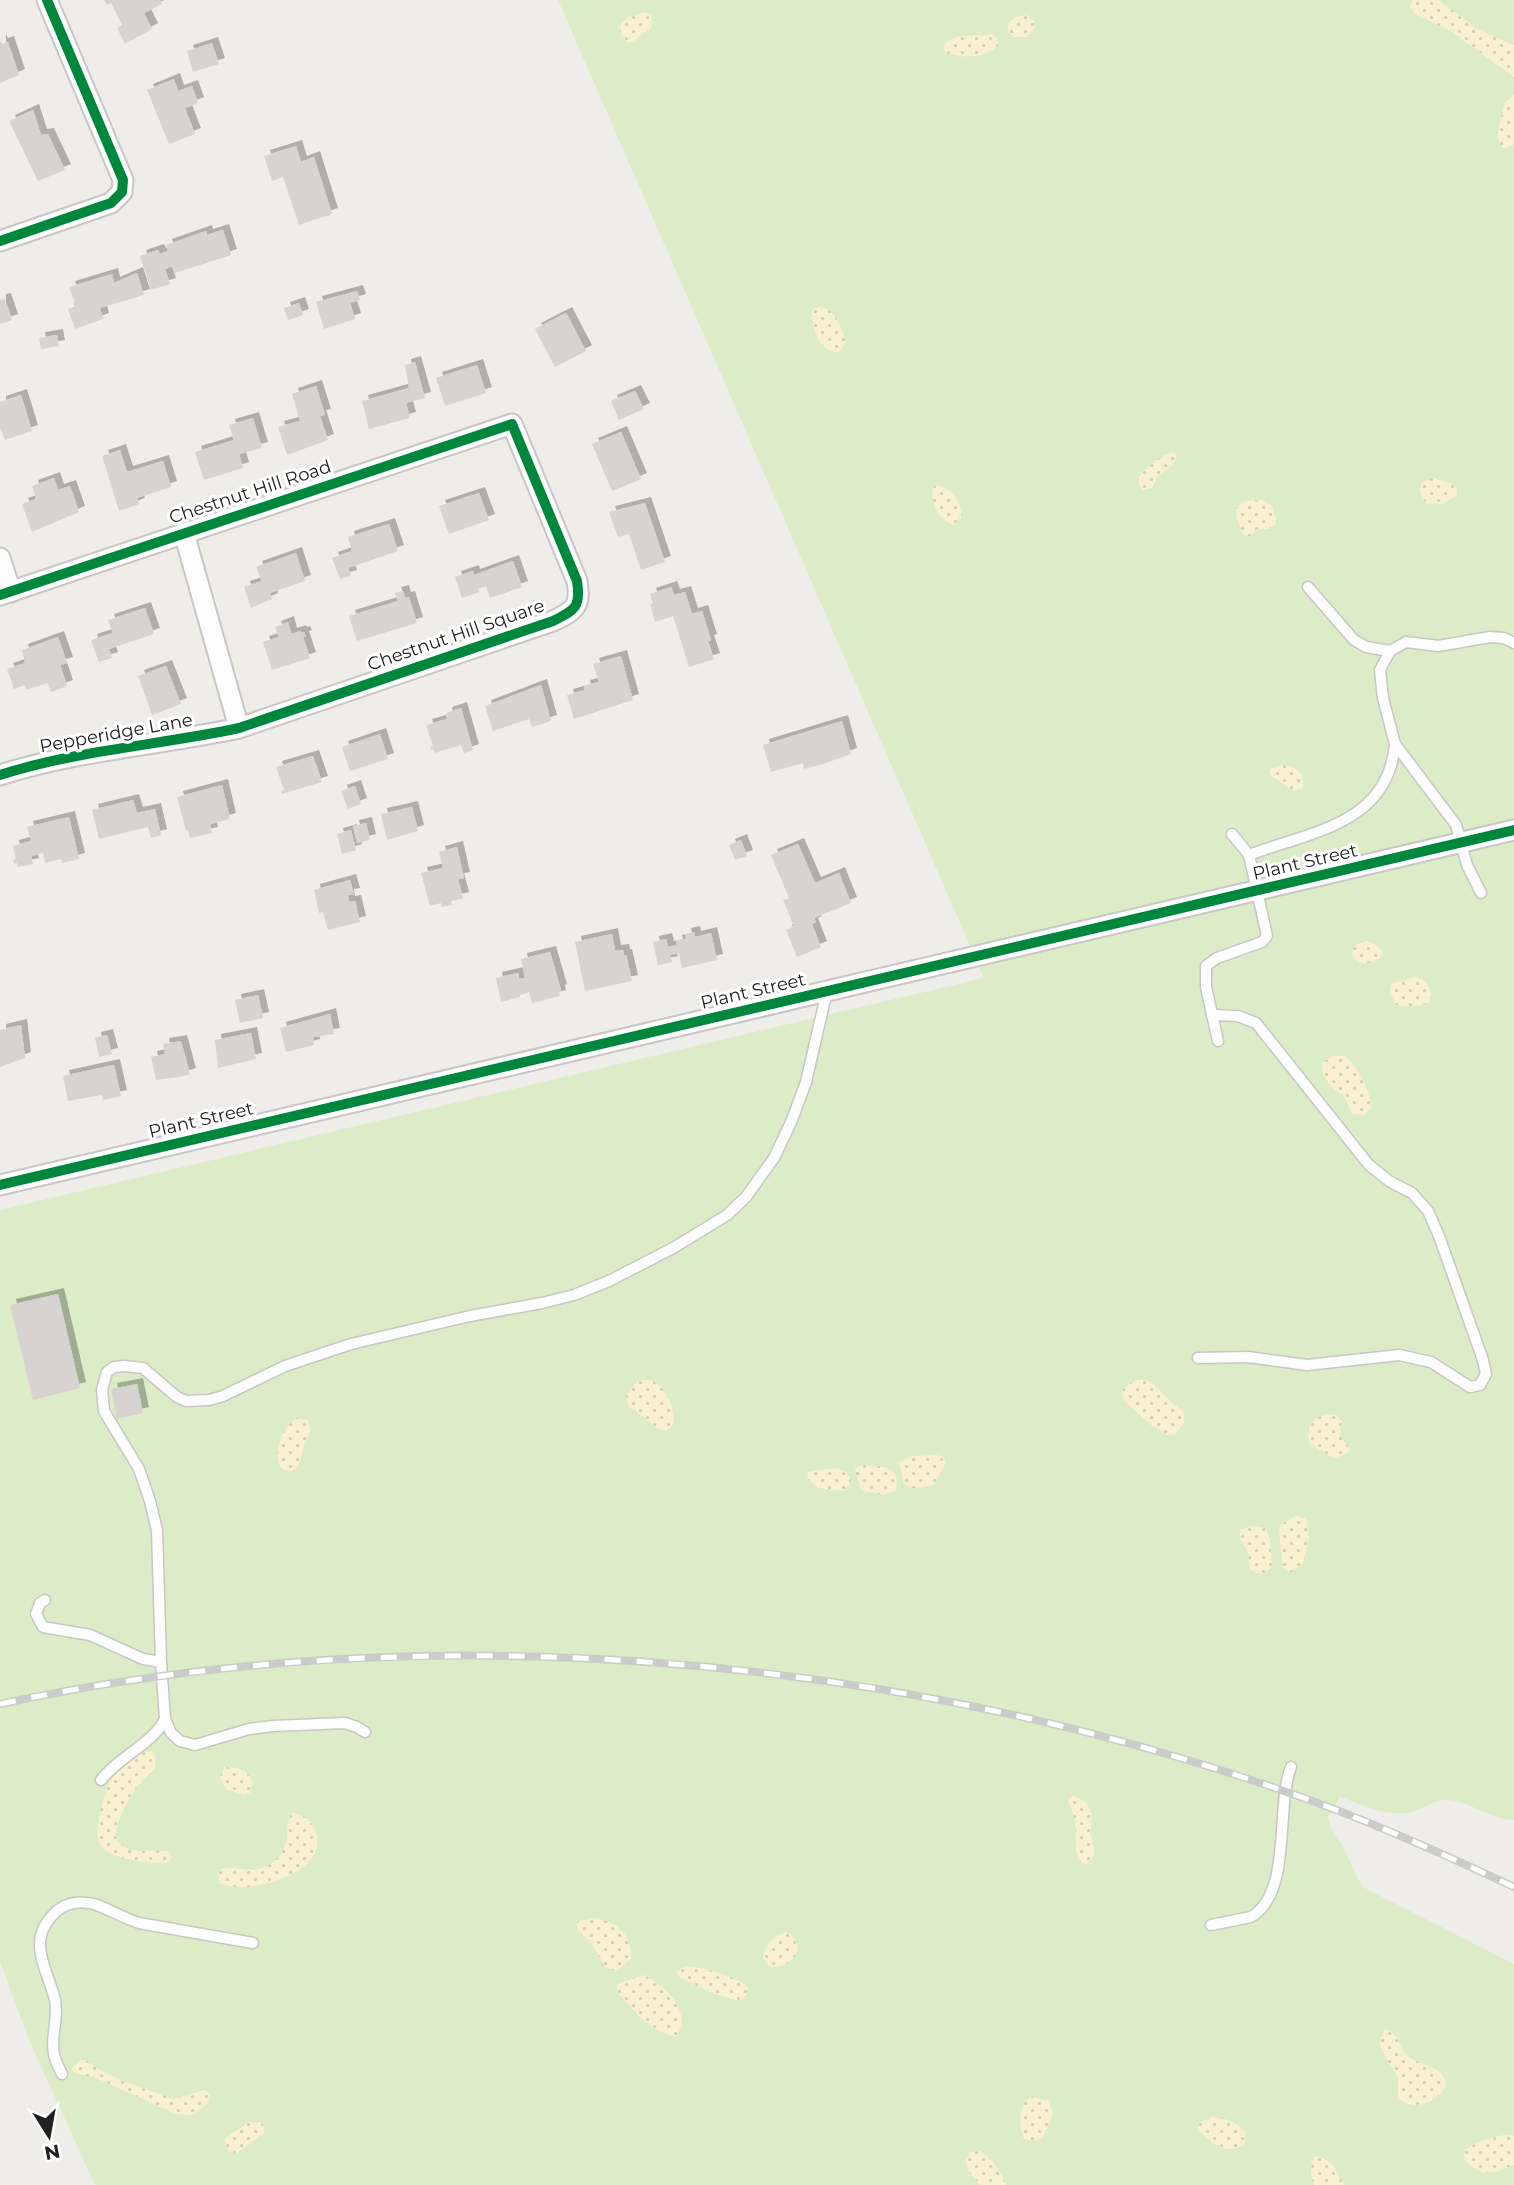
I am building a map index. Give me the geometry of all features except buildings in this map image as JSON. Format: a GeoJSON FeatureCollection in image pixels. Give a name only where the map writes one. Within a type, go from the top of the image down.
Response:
{"type":"FeatureCollection","features":[{"type":"Feature","properties":{"kind":"street"},"geometry":{"type":"LineString","coordinates":[[0,241],[111,203],[122,192],[123,180],[47,0]]}},
{"type":"Feature","properties":{"kind":"street","name":"Chestnut Hill Road"},"geometry":{"type":"LineString","coordinates":[[6,594],[512,424]]}},
{"type":"Feature","properties":{"kind":"street","name":"Chestnut Hill Square"},"geometry":{"type":"LineString","coordinates":[[239,728],[554,621],[577,605],[577,581],[512,424]]}},
{"type":"Feature","properties":{"kind":"street"},"geometry":{"type":"LineString","coordinates":[[184,533],[239,728]]}},
{"type":"Feature","properties":{"kind":"street"},"geometry":{"type":"LineString","coordinates":[[0,558],[6,594]]}},
{"type":"Feature","properties":{"kind":"street","name":"Pepperidge Lane"},"geometry":{"type":"LineString","coordinates":[[0,775],[72,756],[239,728]]}},
{"type":"Feature","properties":{"kind":"street","name":"Plant Street"},"geometry":{"type":"LineString","coordinates":[[0,1185],[1514,830]]}},
{"type":"Feature","properties":{"kind":"lane"},"geometry":{"type":"LineString","coordinates":[[1308,587],[1354,640],[1366,647],[1390,651]]}},
{"type":"Feature","properties":{"kind":"lane"},"geometry":{"type":"LineString","coordinates":[[1480,894],[1467,865],[1457,825],[1395,744],[1383,698],[1380,670],[1390,651],[1412,641],[1438,646],[1479,638],[1498,638],[1510,639],[1514,643]]}},
{"type":"Feature","properties":{"kind":"lane"},"geometry":{"type":"LineString","coordinates":[[1249,855],[1327,829],[1357,813],[1374,797],[1384,781],[1392,762],[1395,744]]}},
{"type":"Feature","properties":{"kind":"lane"},"geometry":{"type":"LineString","coordinates":[[1218,1041],[1206,987],[1206,966],[1217,958],[1262,942],[1267,936],[1249,855],[1232,834]]}},
{"type":"Feature","properties":{"kind":"lane"},"geometry":{"type":"LineString","coordinates":[[365,1732],[345,1723],[324,1722],[249,1729],[195,1745],[176,1738],[165,1719],[157,1530],[139,1469],[104,1411],[102,1390],[107,1373],[114,1367],[143,1368],[177,1397],[186,1401],[223,1396],[285,1366],[351,1344],[574,1295],[622,1275],[673,1248],[727,1215],[746,1197],[774,1158],[806,1082],[827,991]]}},
{"type":"Feature","properties":{"kind":"lane"},"geometry":{"type":"LineString","coordinates":[[1198,1358],[1248,1357],[1307,1365],[1399,1354],[1431,1362],[1470,1387],[1480,1385],[1485,1378],[1483,1360],[1434,1223],[1421,1201],[1369,1165],[1262,1029],[1243,1017],[1225,1013],[1212,1014]]}},
{"type":"Feature","properties":{"kind":"lane"},"geometry":{"type":"LineString","coordinates":[[45,1600],[40,1603],[36,1614],[43,1627],[90,1635],[143,1659],[161,1662]]}},
{"type":"Feature","properties":{"kind":"lane"},"geometry":{"type":"LineString","coordinates":[[101,1780],[122,1758],[153,1735],[165,1719]]}},
{"type":"Feature","properties":{"kind":"lane"},"geometry":{"type":"LineString","coordinates":[[1211,1925],[1251,1917],[1268,1899],[1276,1874],[1283,1797],[1291,1767]]}},
{"type":"Feature","properties":{"kind":"lane"},"geometry":{"type":"LineString","coordinates":[[62,2074],[53,2053],[56,2008],[39,1946],[47,1922],[66,1905],[82,1902],[139,1923],[253,1943]]}},
{"type":"Feature","properties":{"kind":"green space"},"geometry":{"type":"Polygon","coordinates":[[[558,0],[1514,0],[1514,1820],[1496,1817],[1457,1801],[1443,1800],[1412,1812],[1393,1813],[1375,1810],[1340,1797],[1328,1817],[1363,1887],[1514,1964],[1514,2185],[95,2185],[29,2040],[0,1962],[0,1210],[984,978],[558,0]]]}},
{"type":"Feature","properties":{"kind":"sand"},"geometry":{"type":"Polygon","coordinates":[[[1412,0],[1439,0],[1479,30],[1514,45],[1514,77],[1449,30],[1414,13],[1410,8],[1412,0]]]}},
{"type":"Feature","properties":{"kind":"sand"},"geometry":{"type":"Polygon","coordinates":[[[644,12],[652,16],[652,27],[627,43],[620,33],[621,24],[627,18],[644,12]]]}},
{"type":"Feature","properties":{"kind":"sand"},"geometry":{"type":"Polygon","coordinates":[[[1026,15],[1034,21],[1035,29],[1027,37],[1013,37],[1008,31],[1008,24],[1014,17],[1026,15]]]}},
{"type":"Feature","properties":{"kind":"sand"},"geometry":{"type":"Polygon","coordinates":[[[991,34],[997,38],[998,45],[981,55],[952,55],[946,53],[943,48],[951,39],[957,37],[991,34]]]}},
{"type":"Feature","properties":{"kind":"sand"},"geometry":{"type":"Polygon","coordinates":[[[1514,95],[1514,144],[1504,149],[1499,144],[1498,131],[1505,102],[1514,95]]]}},
{"type":"Feature","properties":{"kind":"sand"},"geometry":{"type":"Polygon","coordinates":[[[821,306],[835,316],[840,326],[846,343],[839,352],[821,344],[815,330],[812,310],[821,306]]]}},
{"type":"Feature","properties":{"kind":"sand"},"geometry":{"type":"Polygon","coordinates":[[[1174,452],[1177,456],[1173,465],[1158,476],[1152,488],[1142,490],[1138,481],[1143,472],[1158,459],[1174,452]]]}},
{"type":"Feature","properties":{"kind":"sand"},"geometry":{"type":"Polygon","coordinates":[[[1433,478],[1450,483],[1457,489],[1457,495],[1443,504],[1426,503],[1420,492],[1421,483],[1433,478]]]}},
{"type":"Feature","properties":{"kind":"sand"},"geometry":{"type":"Polygon","coordinates":[[[936,485],[946,488],[959,505],[962,516],[953,525],[940,515],[935,506],[932,490],[936,485]]]}},
{"type":"Feature","properties":{"kind":"sand"},"geometry":{"type":"Polygon","coordinates":[[[1263,500],[1272,506],[1277,523],[1268,529],[1257,529],[1251,536],[1243,535],[1236,507],[1246,501],[1263,500]]]}},
{"type":"Feature","properties":{"kind":"sand"},"geometry":{"type":"Polygon","coordinates":[[[1281,765],[1291,767],[1301,774],[1303,788],[1294,791],[1270,775],[1270,769],[1281,765]]]}},
{"type":"Feature","properties":{"kind":"sand"},"geometry":{"type":"Polygon","coordinates":[[[1366,941],[1375,944],[1382,951],[1382,957],[1365,963],[1354,958],[1353,949],[1366,941]]]}},
{"type":"Feature","properties":{"kind":"sand"},"geometry":{"type":"Polygon","coordinates":[[[1416,977],[1429,986],[1430,1001],[1413,1006],[1395,1004],[1390,991],[1391,983],[1416,977]]]}},
{"type":"Feature","properties":{"kind":"sand"},"geometry":{"type":"Polygon","coordinates":[[[1333,1056],[1344,1056],[1348,1059],[1362,1079],[1371,1103],[1371,1108],[1364,1115],[1352,1114],[1345,1097],[1331,1087],[1323,1074],[1322,1063],[1333,1056]]]}},
{"type":"Feature","properties":{"kind":"sand"},"geometry":{"type":"Polygon","coordinates":[[[651,1380],[665,1393],[671,1405],[673,1425],[666,1431],[656,1428],[628,1406],[626,1395],[631,1388],[639,1381],[651,1380]]]}},
{"type":"Feature","properties":{"kind":"sand"},"geometry":{"type":"Polygon","coordinates":[[[1136,1380],[1146,1380],[1153,1384],[1184,1413],[1184,1423],[1176,1434],[1168,1435],[1151,1425],[1124,1401],[1123,1388],[1136,1380]]]}},
{"type":"Feature","properties":{"kind":"sand"},"geometry":{"type":"Polygon","coordinates":[[[1327,1414],[1336,1415],[1342,1421],[1340,1435],[1349,1448],[1348,1452],[1334,1459],[1309,1443],[1311,1424],[1327,1414]]]}},
{"type":"Feature","properties":{"kind":"sand"},"geometry":{"type":"Polygon","coordinates":[[[297,1418],[308,1420],[310,1433],[298,1466],[286,1471],[279,1464],[279,1442],[284,1431],[297,1418]]]}},
{"type":"Feature","properties":{"kind":"sand"},"geometry":{"type":"Polygon","coordinates":[[[912,1456],[942,1456],[946,1462],[934,1485],[914,1488],[904,1485],[899,1462],[912,1456]]]}},
{"type":"Feature","properties":{"kind":"sand"},"geometry":{"type":"Polygon","coordinates":[[[864,1465],[893,1471],[897,1482],[896,1491],[884,1495],[861,1491],[855,1470],[864,1465]]]}},
{"type":"Feature","properties":{"kind":"sand"},"geometry":{"type":"Polygon","coordinates":[[[837,1468],[845,1471],[851,1479],[850,1485],[842,1491],[818,1488],[807,1478],[808,1472],[811,1471],[837,1468]]]}},
{"type":"Feature","properties":{"kind":"sand"},"geometry":{"type":"Polygon","coordinates":[[[1296,1516],[1306,1519],[1309,1538],[1303,1564],[1290,1573],[1283,1568],[1279,1532],[1281,1524],[1296,1516]]]}},
{"type":"Feature","properties":{"kind":"sand"},"geometry":{"type":"Polygon","coordinates":[[[1252,1526],[1265,1528],[1270,1538],[1272,1567],[1263,1574],[1250,1569],[1248,1552],[1240,1539],[1240,1530],[1252,1526]]]}},
{"type":"Feature","properties":{"kind":"sand"},"geometry":{"type":"Polygon","coordinates":[[[152,1751],[155,1755],[155,1769],[129,1799],[115,1836],[120,1843],[132,1850],[168,1851],[172,1856],[168,1863],[123,1858],[107,1851],[97,1838],[104,1797],[113,1776],[128,1760],[138,1754],[152,1751]]]}},
{"type":"Feature","properties":{"kind":"sand"},"geometry":{"type":"Polygon","coordinates":[[[224,1767],[238,1768],[248,1775],[253,1783],[250,1793],[241,1795],[226,1789],[220,1778],[224,1767]]]}},
{"type":"Feature","properties":{"kind":"sand"},"geometry":{"type":"Polygon","coordinates":[[[1073,1795],[1086,1802],[1092,1814],[1090,1834],[1095,1851],[1087,1864],[1082,1863],[1076,1852],[1075,1820],[1068,1799],[1073,1795]]]}},
{"type":"Feature","properties":{"kind":"sand"},"geometry":{"type":"Polygon","coordinates":[[[293,1812],[308,1820],[315,1830],[317,1848],[310,1860],[283,1878],[265,1884],[232,1887],[220,1883],[218,1873],[223,1868],[252,1870],[272,1863],[284,1847],[288,1821],[293,1812]]]}},
{"type":"Feature","properties":{"kind":"sand"},"geometry":{"type":"Polygon","coordinates":[[[591,1918],[608,1921],[620,1929],[629,1942],[631,1959],[617,1971],[606,1968],[592,1944],[578,1930],[576,1924],[579,1921],[591,1918]]]}},
{"type":"Feature","properties":{"kind":"sand"},"geometry":{"type":"Polygon","coordinates":[[[787,1932],[797,1943],[795,1956],[784,1965],[769,1966],[763,1958],[768,1944],[778,1935],[787,1932]]]}},
{"type":"Feature","properties":{"kind":"sand"},"geometry":{"type":"Polygon","coordinates":[[[686,1966],[710,1970],[736,1979],[748,1987],[747,1994],[741,2000],[735,2000],[709,1992],[679,1977],[677,1971],[686,1966]]]}},
{"type":"Feature","properties":{"kind":"sand"},"geometry":{"type":"Polygon","coordinates":[[[643,1975],[660,1985],[679,2009],[681,2027],[676,2036],[650,2026],[617,1991],[617,1984],[643,1975]]]}},
{"type":"Feature","properties":{"kind":"sand"},"geometry":{"type":"Polygon","coordinates":[[[1385,2029],[1394,2034],[1409,2057],[1442,2074],[1446,2086],[1437,2097],[1417,2105],[1398,2098],[1398,2077],[1379,2042],[1385,2029]]]}},
{"type":"Feature","properties":{"kind":"sand"},"geometry":{"type":"Polygon","coordinates":[[[81,2060],[123,2081],[174,2099],[204,2090],[210,2094],[209,2102],[194,2115],[176,2114],[96,2078],[75,2073],[71,2068],[81,2060]]]}},
{"type":"Feature","properties":{"kind":"sand"},"geometry":{"type":"Polygon","coordinates":[[[1032,2097],[1049,2101],[1053,2115],[1043,2138],[1032,2141],[1024,2139],[1020,2121],[1024,2104],[1032,2097]]]}},
{"type":"Feature","properties":{"kind":"sand"},"geometry":{"type":"Polygon","coordinates":[[[1212,2117],[1239,2126],[1246,2133],[1245,2144],[1239,2148],[1226,2149],[1207,2139],[1198,2128],[1199,2123],[1212,2117]]]}},
{"type":"Feature","properties":{"kind":"sand"},"geometry":{"type":"Polygon","coordinates":[[[249,2122],[260,2122],[264,2126],[264,2133],[237,2153],[229,2152],[224,2139],[249,2122]]]}},
{"type":"Feature","properties":{"kind":"sand"},"geometry":{"type":"Polygon","coordinates":[[[1514,2136],[1514,2165],[1486,2173],[1475,2169],[1463,2157],[1466,2149],[1485,2139],[1514,2136]]]}},
{"type":"Feature","properties":{"kind":"sand"},"geometry":{"type":"Polygon","coordinates":[[[977,2150],[994,2164],[1006,2185],[980,2185],[969,2172],[965,2161],[970,2153],[977,2150]]]}},
{"type":"Feature","properties":{"kind":"sand"},"geometry":{"type":"Polygon","coordinates":[[[1319,2156],[1332,2164],[1344,2185],[1314,2185],[1312,2164],[1314,2157],[1319,2156]]]}},
{"type":"Feature","properties":{"kind":"railway"},"geometry":{"type":"LineString","coordinates":[[0,1704],[158,1676],[320,1660],[483,1656],[647,1662],[811,1679],[972,1706],[1130,1744],[1343,1812],[1514,1887]]}},
{"type":"Feature","properties":{"kind":"cycle path"},"geometry":{"type":"LineString","coordinates":[[0,241],[111,203],[122,192],[123,180],[47,0]]}},
{"type":"Feature","properties":{"kind":"cycle path"},"geometry":{"type":"LineString","coordinates":[[0,595],[512,424],[577,581],[578,596],[572,610],[553,621],[239,728],[89,754],[0,775]]}},
{"type":"Feature","properties":{"kind":"cycle path"},"geometry":{"type":"LineString","coordinates":[[0,1185],[1514,830]]}}]}
